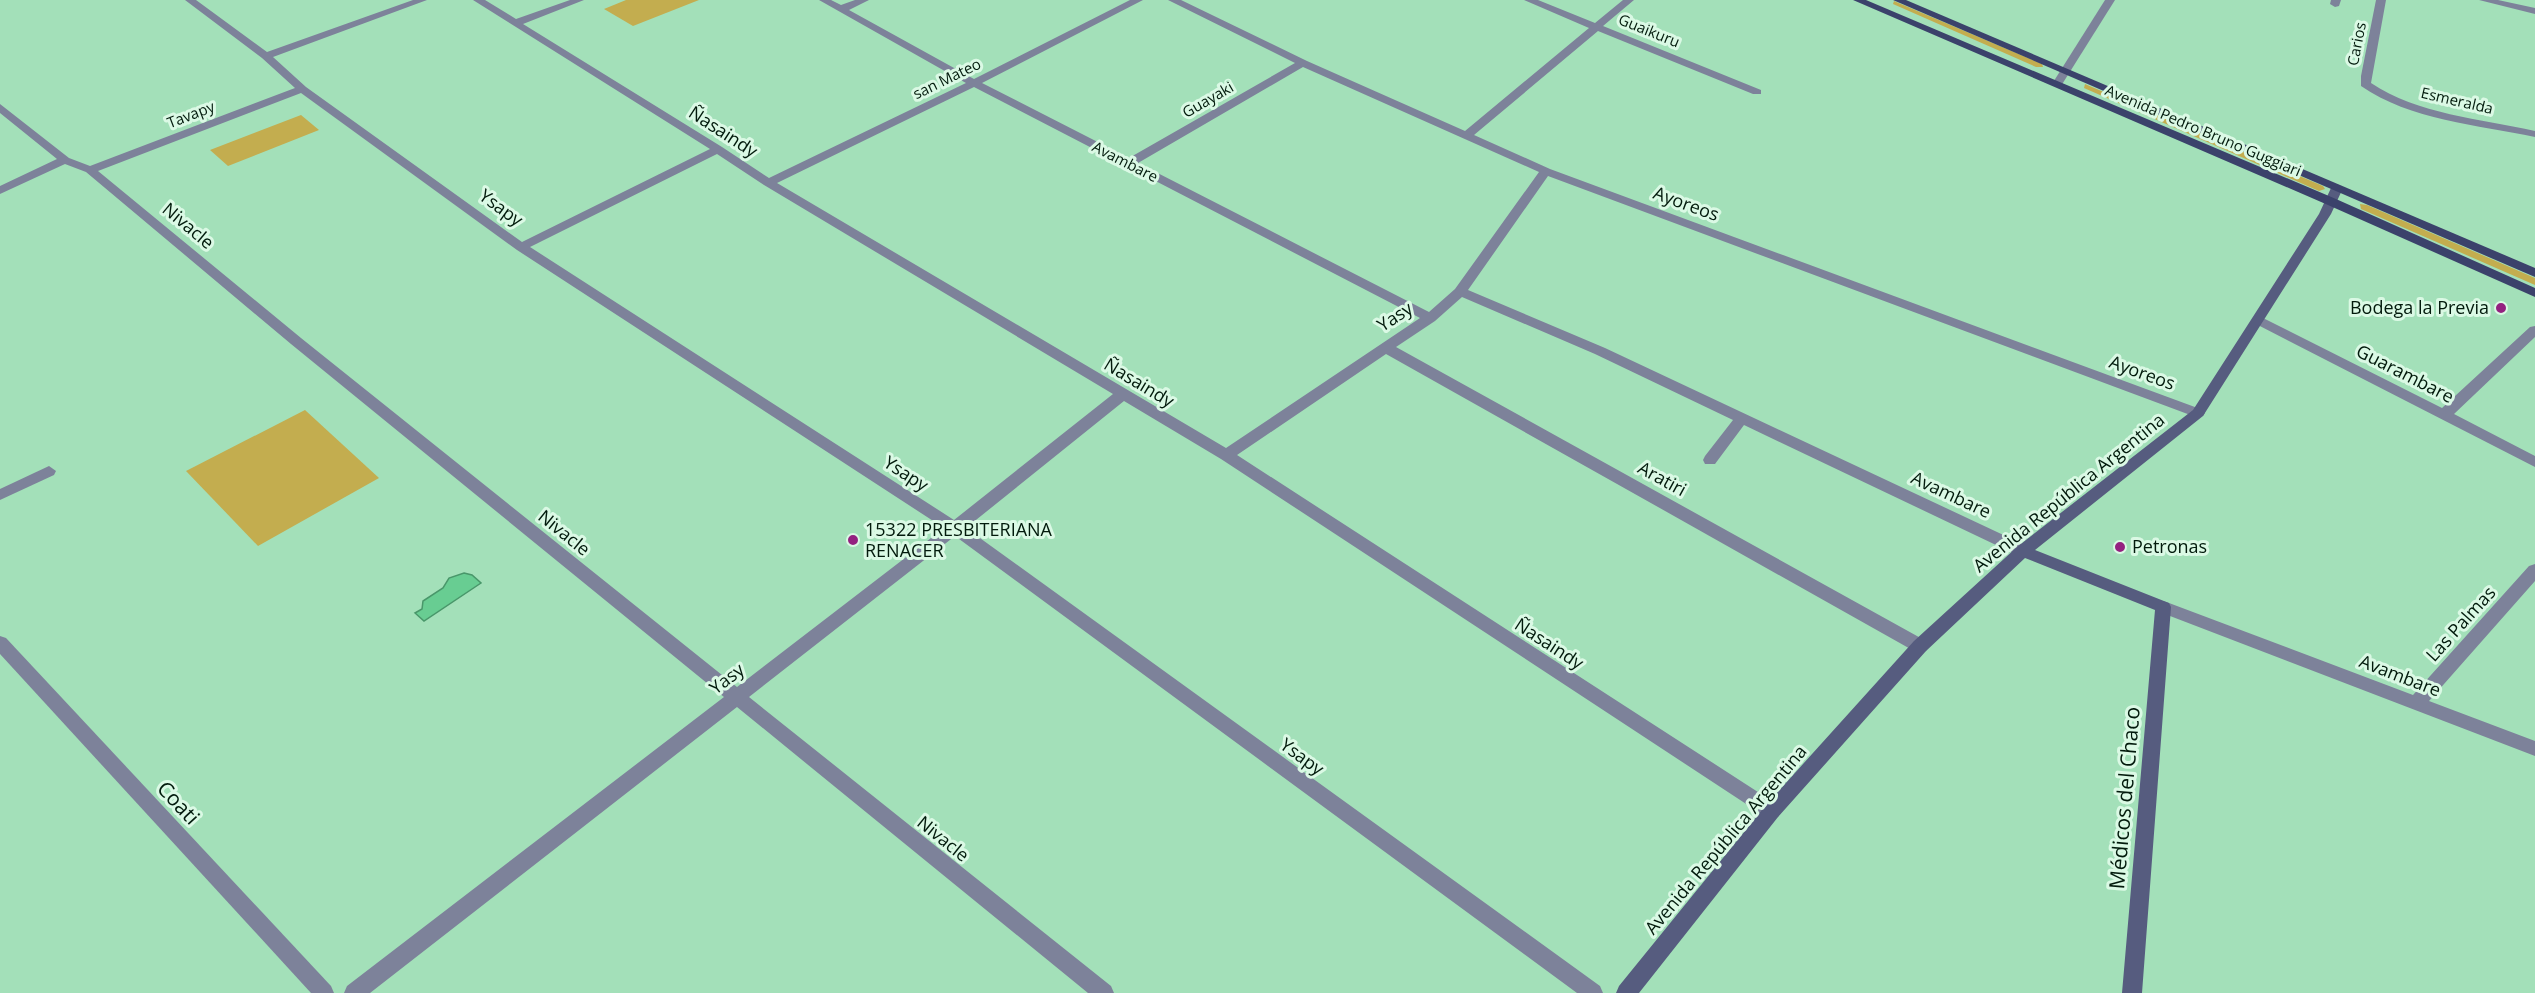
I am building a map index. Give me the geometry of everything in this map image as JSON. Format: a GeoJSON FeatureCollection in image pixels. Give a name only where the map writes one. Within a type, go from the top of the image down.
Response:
{"type":"FeatureCollection","features":[{"type":"Feature","properties":{"kind":"main road","name":"Avenida Pedro Bruno Guggiari"},"geometry":{"type":"LineString","coordinates":[[1858,0],[2057,84],[2535,273]]}},
{"type":"Feature","properties":{"kind":"main road","name":"Avenida Pedro Bruno Guggiari"},"geometry":{"type":"LineString","coordinates":[[1898,0],[2064,69],[2334,195],[2535,293]]}},
{"type":"Feature","properties":{"kind":"main road","name":"Avenida República Argentina"},"geometry":{"type":"LineString","coordinates":[[1626,993],[1772,811],[1920,646],[2023,551],[2198,413],[2259,320],[2334,195]]}},
{"type":"Feature","properties":{"kind":"main road","name":"Avambare"},"geometry":{"type":"LineString","coordinates":[[2023,551],[2163,607]]}},
{"type":"Feature","properties":{"kind":"main road","name":"Médicos del Chaco"},"geometry":{"type":"LineString","coordinates":[[2132,993],[2163,607]]}},
{"type":"Feature","properties":{"kind":"street","name":"Ysapy"},"geometry":{"type":"LineString","coordinates":[[190,0],[266,56],[302,89],[521,247],[955,528],[1593,993]]}},
{"type":"Feature","properties":{"kind":"street"},"geometry":{"type":"LineString","coordinates":[[266,56],[422,0]]}},
{"type":"Feature","properties":{"kind":"street","name":"Ñasaindy"},"geometry":{"type":"LineString","coordinates":[[478,0],[718,149],[768,183],[1226,455],[1772,811]]}},
{"type":"Feature","properties":{"kind":"street"},"geometry":{"type":"LineString","coordinates":[[516,23],[579,0]]}},
{"type":"Feature","properties":{"kind":"street","name":"Avambare"},"geometry":{"type":"LineString","coordinates":[[824,0],[974,83],[1128,164],[1430,318]]}},
{"type":"Feature","properties":{"kind":"street"},"geometry":{"type":"LineString","coordinates":[[841,9],[864,0]]}},
{"type":"Feature","properties":{"kind":"street","name":"san Mateo"},"geometry":{"type":"LineString","coordinates":[[768,183],[1138,0]]}},
{"type":"Feature","properties":{"kind":"street","name":"Ayoreos"},"geometry":{"type":"LineString","coordinates":[[1173,0],[1303,63],[1546,171],[2198,413]]}},
{"type":"Feature","properties":{"kind":"street","name":"Guaikuru"},"geometry":{"type":"LineString","coordinates":[[1529,0],[1757,92]]}},
{"type":"Feature","properties":{"kind":"street"},"geometry":{"type":"LineString","coordinates":[[1466,136],[1629,0]]}},
{"type":"Feature","properties":{"kind":"street"},"geometry":{"type":"LineString","coordinates":[[2057,84],[2064,69],[2110,0]]}},
{"type":"Feature","properties":{"kind":"street","name":"Carios"},"geometry":{"type":"LineString","coordinates":[[2373,91],[2365,84],[2381,0]]}},
{"type":"Feature","properties":{"kind":"street"},"geometry":{"type":"LineString","coordinates":[[2484,0],[2535,11]]}},
{"type":"Feature","properties":{"kind":"street","name":"Guayaki"},"geometry":{"type":"LineString","coordinates":[[1128,164],[1303,63]]}},
{"type":"Feature","properties":{"kind":"street","name":"Tavapy"},"geometry":{"type":"LineString","coordinates":[[90,170],[302,89]]}},
{"type":"Feature","properties":{"kind":"street","name":"Esmeralda"},"geometry":{"type":"LineString","coordinates":[[2373,91],[2406,104],[2535,134]]}},
{"type":"Feature","properties":{"kind":"street","name":"Nivacle"},"geometry":{"type":"LineString","coordinates":[[0,107],[65,160],[90,170],[296,341],[1104,993]]}},
{"type":"Feature","properties":{"kind":"street"},"geometry":{"type":"LineString","coordinates":[[521,247],[718,149]]}},
{"type":"Feature","properties":{"kind":"street"},"geometry":{"type":"LineString","coordinates":[[0,190],[65,160]]}},
{"type":"Feature","properties":{"kind":"street","name":"Yasy"},"geometry":{"type":"LineString","coordinates":[[1226,455],[1430,318],[1460,292],[1546,171]]}},
{"type":"Feature","properties":{"kind":"street","name":"Avambare"},"geometry":{"type":"LineString","coordinates":[[1460,292],[1600,351],[2023,551]]}},
{"type":"Feature","properties":{"kind":"street","name":"Guarambare"},"geometry":{"type":"LineString","coordinates":[[2259,320],[2535,462]]}},
{"type":"Feature","properties":{"kind":"street"},"geometry":{"type":"LineString","coordinates":[[2445,414],[2535,330]]}},
{"type":"Feature","properties":{"kind":"street","name":"Aratiri"},"geometry":{"type":"LineString","coordinates":[[1385,347],[1920,646]]}},
{"type":"Feature","properties":{"kind":"street","name":"Yasy"},"geometry":{"type":"LineString","coordinates":[[354,993],[955,528],[1123,394]]}},
{"type":"Feature","properties":{"kind":"street"},"geometry":{"type":"LineString","coordinates":[[1710,460],[1742,418]]}},
{"type":"Feature","properties":{"kind":"street"},"geometry":{"type":"LineString","coordinates":[[0,495],[49,471]]}},
{"type":"Feature","properties":{"kind":"street","name":"Las Palmas"},"geometry":{"type":"LineString","coordinates":[[2416,704],[2535,570]]}},
{"type":"Feature","properties":{"kind":"street","name":"Avambare"},"geometry":{"type":"LineString","coordinates":[[2163,607],[2535,749]]}},
{"type":"Feature","properties":{"kind":"street","name":"Coati"},"geometry":{"type":"LineString","coordinates":[[0,644],[324,993]]}},
{"type":"Feature","properties":{"kind":"shaded area"},"geometry":{"type":"Polygon","coordinates":[[[626,0],[699,0],[633,26],[604,9],[626,0]]]}},
{"type":"Feature","properties":{"kind":"shaded area"},"geometry":{"type":"Polygon","coordinates":[[[1894,1],[2042,64],[2043,67],[2036,67],[1893,4],[1894,1]]]}},
{"type":"Feature","properties":{"kind":"shaded area"},"geometry":{"type":"Polygon","coordinates":[[[2085,84],[2323,186],[2325,189],[2319,191],[2084,88],[2085,84]]]}},
{"type":"Feature","properties":{"kind":"shaded area"},"geometry":{"type":"Polygon","coordinates":[[[301,115],[319,130],[228,166],[210,150],[301,115]]]}},
{"type":"Feature","properties":{"kind":"shaded area"},"geometry":{"type":"Polygon","coordinates":[[[2360,204],[2367,205],[2535,278],[2535,285],[2361,209],[2360,204]]]}},
{"type":"Feature","properties":{"kind":"shaded area"},"geometry":{"type":"Polygon","coordinates":[[[305,410],[379,478],[258,546],[186,471],[305,410]]]}},
{"type":"Feature","properties":{"kind":"shaded area"},"geometry":{"type":"Polygon","coordinates":[[[464,573],[472,575],[481,583],[424,621],[415,613],[422,609],[423,601],[443,588],[449,578],[464,573]]]}},
{"type":"Feature","properties":{"kind":"place","name":"Bodega la Previa"},"geometry":{"type":"Point","coordinates":[2501,308]}},
{"type":"Feature","properties":{"kind":"place","name":"15322 PRESBITERIANA RENACER"},"geometry":{"type":"Point","coordinates":[853,540]}},
{"type":"Feature","properties":{"kind":"place","name":"Petronas"},"geometry":{"type":"Point","coordinates":[2120,547]}}]}
